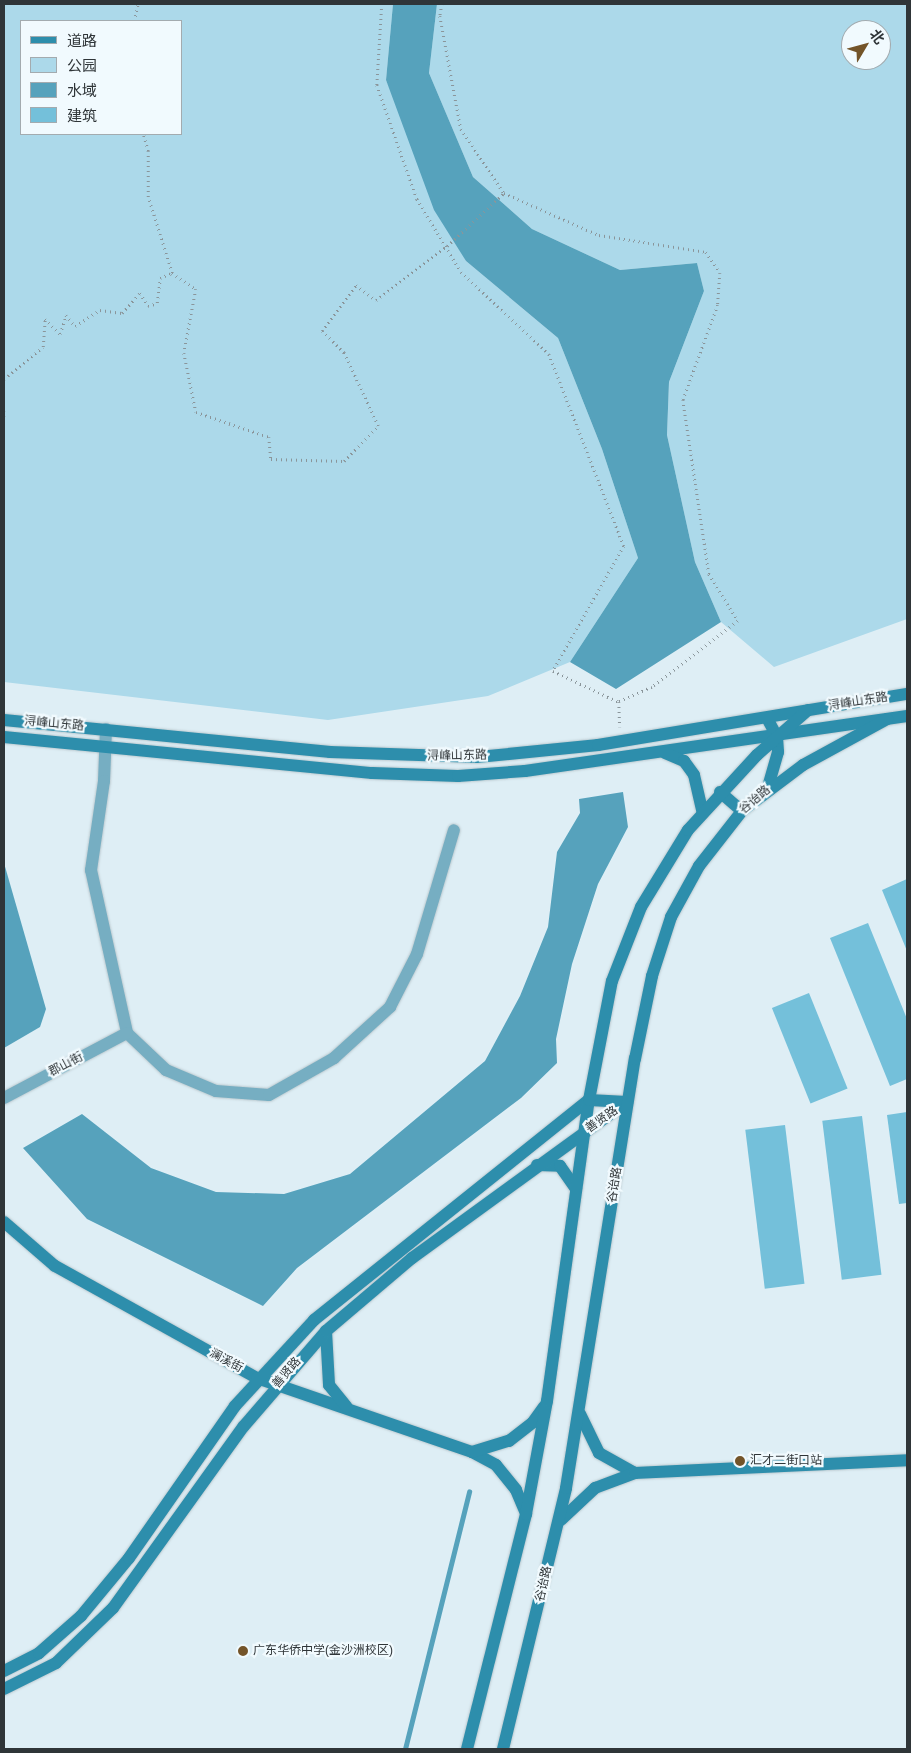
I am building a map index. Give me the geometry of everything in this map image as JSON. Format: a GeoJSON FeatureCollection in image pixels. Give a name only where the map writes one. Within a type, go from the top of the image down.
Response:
{"type":"FeatureCollection","features":[{"type":"Feature","properties":{"kind":"street","name":"浔峰山东路"},"geometry":{"type":"LineString","coordinates":[[4,720],[330,752],[478,757],[589,746],[907,694]]}},
{"type":"Feature","properties":{"kind":"street"},"geometry":{"type":"LineString","coordinates":[[467,1749],[526,1514],[547,1401],[589,1100],[612,981],[626,944],[673,851],[702,811],[720,792],[808,710]]}},
{"type":"Feature","properties":{"kind":"street","name":"浔峰山东路"},"geometry":{"type":"LineString","coordinates":[[4,737],[433,776],[524,771],[777,737],[907,716]]}},
{"type":"Feature","properties":{"kind":"street"},"geometry":{"type":"LineString","coordinates":[[766,789],[777,765],[777,737],[767,718]]}},
{"type":"Feature","properties":{"kind":"street","name":"谷诒路"},"geometry":{"type":"LineString","coordinates":[[503,1749],[559,1521],[580,1413],[627,1102],[652,976],[671,916],[699,866],[742,811],[766,789],[887,719]]}},
{"type":"Feature","properties":{"kind":"street"},"geometry":{"type":"LineString","coordinates":[[106,729],[106,747],[91,870],[127,1033],[166,1070],[216,1091],[269,1095],[334,1058],[390,1007],[417,954],[454,830]]}},
{"type":"Feature","properties":{"kind":"street"},"geometry":{"type":"LineString","coordinates":[[663,752],[684,762],[694,775],[702,811]]}},
{"type":"Feature","properties":{"kind":"street"},"geometry":{"type":"LineString","coordinates":[[720,792],[742,811]]}},
{"type":"Feature","properties":{"kind":"street","name":"郡山街"},"geometry":{"type":"LineString","coordinates":[[4,1098],[127,1033]]}},
{"type":"Feature","properties":{"kind":"street","name":"善贤路"},"geometry":{"type":"LineString","coordinates":[[4,1671],[38,1654],[82,1616],[257,1378],[362,1277],[589,1100],[627,1102]]}},
{"type":"Feature","properties":{"kind":"street","name":"善贤路"},"geometry":{"type":"LineString","coordinates":[[4,1689],[56,1663],[113,1608],[276,1385],[326,1331],[405,1263],[537,1165],[627,1102]]}},
{"type":"Feature","properties":{"kind":"street"},"geometry":{"type":"LineString","coordinates":[[537,1165],[560,1166],[576,1189]]}},
{"type":"Feature","properties":{"kind":"street","name":"澜溪街"},"geometry":{"type":"LineString","coordinates":[[4,1222],[55,1266],[257,1378],[472,1452],[508,1477],[526,1514]]}},
{"type":"Feature","properties":{"kind":"street"},"geometry":{"type":"LineString","coordinates":[[326,1331],[329,1385],[351,1410]]}},
{"type":"Feature","properties":{"kind":"street"},"geometry":{"type":"LineString","coordinates":[[472,1452],[494,1447],[523,1432],[547,1401]]}},
{"type":"Feature","properties":{"kind":"street"},"geometry":{"type":"LineString","coordinates":[[580,1413],[599,1453],[635,1473]]}},
{"type":"Feature","properties":{"kind":"street"},"geometry":{"type":"LineString","coordinates":[[559,1521],[595,1488],[635,1473],[907,1460]]}},
{"type":"Feature","properties":{"kind":"path"},"geometry":{"type":"LineString","coordinates":[[134,20],[138,4]]}},
{"type":"Feature","properties":{"kind":"path"},"geometry":{"type":"LineString","coordinates":[[382,4],[377,85],[417,199],[461,272],[549,354],[624,546],[553,670],[619,702]]}},
{"type":"Feature","properties":{"kind":"path"},"geometry":{"type":"LineString","coordinates":[[442,4],[440,16],[461,128],[504,193],[599,235],[706,252],[720,273],[718,305],[683,400],[708,574],[738,621],[652,687],[619,702]]}},
{"type":"Feature","properties":{"kind":"path"},"geometry":{"type":"LineString","coordinates":[[143,135],[148,197],[172,273],[196,288],[184,353],[196,412],[269,437],[272,459],[344,461],[378,426],[344,353],[322,331],[356,285],[376,300],[447,246],[504,193]]}},
{"type":"Feature","properties":{"kind":"path"},"geometry":{"type":"LineString","coordinates":[[4,379],[43,347],[46,319],[60,334],[66,315],[75,326],[100,310],[122,313],[140,293],[148,306],[157,303],[160,278],[172,273]]}},
{"type":"Feature","properties":{"kind":"path"},"geometry":{"type":"LineString","coordinates":[[4,411],[4,420]]}},
{"type":"Feature","properties":{"kind":"path"},"geometry":{"type":"LineString","coordinates":[[619,702],[620,737]]}},
{"type":"Feature","properties":{"kind":"green space"},"geometry":{"type":"Polygon","coordinates":[[[4,4],[393,4],[386,80],[466,261],[558,338],[602,449],[638,558],[570,662],[488,696],[328,720],[4,682],[4,4]]]}},
{"type":"Feature","properties":{"kind":"green space"},"geometry":{"type":"Polygon","coordinates":[[[437,4],[907,4],[907,619],[774,667],[721,622],[695,562],[667,435],[669,382],[704,291],[697,263],[620,270],[532,229],[473,177],[429,73],[437,4]]]}},
{"type":"Feature","properties":{"kind":"water"},"geometry":{"type":"Polygon","coordinates":[[[393,4],[437,4],[429,73],[473,177],[532,229],[620,270],[697,263],[704,291],[669,382],[667,435],[695,562],[721,622],[616,689],[570,662],[638,558],[602,449],[558,338],[466,261],[434,210],[386,80],[393,4]]]}},
{"type":"Feature","properties":{"kind":"water"},"geometry":{"type":"Polygon","coordinates":[[[623,792],[628,827],[598,884],[572,964],[556,1039],[557,1063],[521,1098],[297,1268],[263,1306],[87,1219],[23,1148],[82,1114],[151,1168],[216,1192],[284,1194],[350,1174],[485,1061],[520,996],[548,927],[557,852],[580,813],[579,799],[623,792]]]}},
{"type":"Feature","properties":{"kind":"water"},"geometry":{"type":"Polygon","coordinates":[[[4,863],[46,1009],[40,1027],[4,1048],[4,863]]]}},
{"type":"Feature","properties":{"kind":"building"},"geometry":{"type":"Polygon","coordinates":[[[907,879],[907,951],[882,890],[907,879]]]}},
{"type":"Feature","properties":{"kind":"building"},"geometry":{"type":"Polygon","coordinates":[[[868,923],[907,1019],[907,1079],[890,1086],[830,938],[868,923]]]}},
{"type":"Feature","properties":{"kind":"building"},"geometry":{"type":"Polygon","coordinates":[[[809,993],[848,1088],[810,1103],[772,1008],[809,993]]]}},
{"type":"Feature","properties":{"kind":"building"},"geometry":{"type":"Polygon","coordinates":[[[907,1112],[907,1203],[899,1204],[887,1115],[907,1112]]]}},
{"type":"Feature","properties":{"kind":"building"},"geometry":{"type":"Polygon","coordinates":[[[862,1116],[881,1275],[842,1280],[822,1121],[862,1116]]]}},
{"type":"Feature","properties":{"kind":"building"},"geometry":{"type":"Polygon","coordinates":[[[785,1125],[804,1284],[765,1289],[745,1130],[785,1125]]]}},
{"type":"Feature","properties":{"kind":"waterway"},"geometry":{"type":"LineString","coordinates":[[405,1749],[469,1492]]}},
{"type":"Feature","properties":{"kind":"place","name":"汇才二街口站"},"geometry":{"type":"Point","coordinates":[740,1461]}},
{"type":"Feature","properties":{"kind":"place","name":"广东华侨中学(金沙洲校区)"},"geometry":{"type":"Point","coordinates":[243,1651]}}]}
